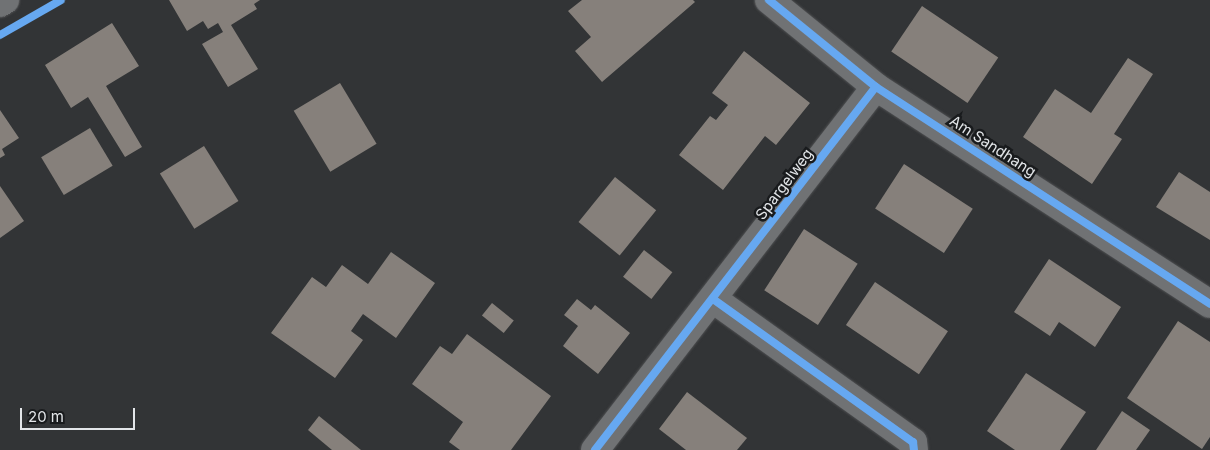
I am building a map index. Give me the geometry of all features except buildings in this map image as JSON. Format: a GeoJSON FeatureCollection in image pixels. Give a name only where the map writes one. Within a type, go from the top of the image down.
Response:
{"type":"FeatureCollection","features":[{"type":"Feature","properties":{"kind":"street"},"geometry":{"type":"LineString","coordinates":[[0,3],[5,0]]}},
{"type":"Feature","properties":{"kind":"street","name":"Am Sandhang"},"geometry":{"type":"LineString","coordinates":[[768,0],[876,87],[1210,304]]}},
{"type":"Feature","properties":{"kind":"street","name":"Spargelweg"},"geometry":{"type":"LineString","coordinates":[[596,450],[876,87]]}},
{"type":"Feature","properties":{"kind":"street"},"geometry":{"type":"LineString","coordinates":[[713,299],[913,442],[914,450]]}},
{"type":"Feature","properties":{"kind":"cycle path"},"geometry":{"type":"LineString","coordinates":[[0,35],[61,0]]}},
{"type":"Feature","properties":{"kind":"cycle path"},"geometry":{"type":"LineString","coordinates":[[769,0],[876,87],[1210,304]]}},
{"type":"Feature","properties":{"kind":"cycle path"},"geometry":{"type":"LineString","coordinates":[[595,450],[876,87]]}},
{"type":"Feature","properties":{"kind":"cycle path"},"geometry":{"type":"LineString","coordinates":[[713,299],[913,442],[914,450]]}}]}
